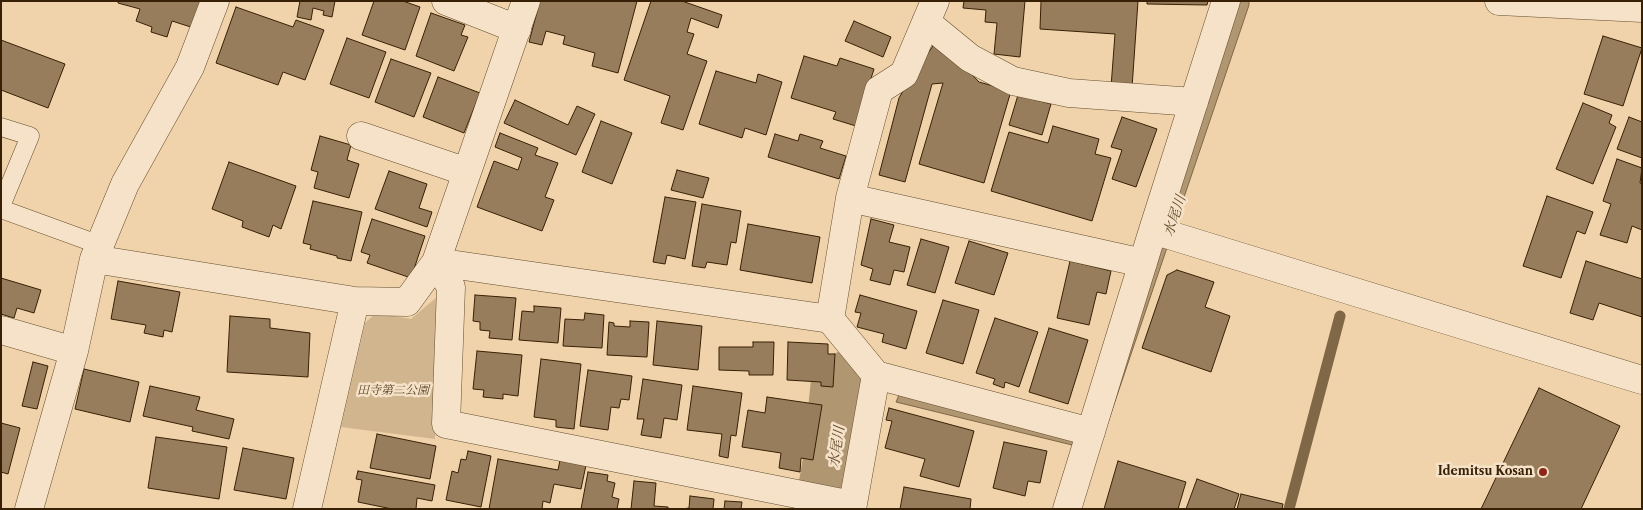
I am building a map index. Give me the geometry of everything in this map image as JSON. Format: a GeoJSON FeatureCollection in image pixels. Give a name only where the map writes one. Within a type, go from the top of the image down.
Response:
{"type":"FeatureCollection","features":[{"type":"Feature","properties":{"kind":"street"},"geometry":{"type":"LineString","coordinates":[[29,509],[74,350],[97,252],[125,184],[190,67],[215,1]]}},
{"type":"Feature","properties":{"kind":"street"},"geometry":{"type":"LineString","coordinates":[[446,1],[517,29]]}},
{"type":"Feature","properties":{"kind":"street"},"geometry":{"type":"LineString","coordinates":[[97,252],[355,301],[407,302],[436,262],[526,1]]}},
{"type":"Feature","properties":{"kind":"street"},"geometry":{"type":"LineString","coordinates":[[1067,509],[1226,1]]}},
{"type":"Feature","properties":{"kind":"street"},"geometry":{"type":"LineString","coordinates":[[1499,1],[1642,8]]}},
{"type":"Feature","properties":{"kind":"street"},"geometry":{"type":"LineString","coordinates":[[830,319],[850,198],[879,90],[904,74],[930,12],[970,58],[1013,81],[1069,93],[1194,102]]}},
{"type":"Feature","properties":{"kind":"street"},"geometry":{"type":"LineString","coordinates":[[361,136],[467,172]]}},
{"type":"Feature","properties":{"kind":"street"},"geometry":{"type":"LineString","coordinates":[[850,198],[1143,263]]}},
{"type":"Feature","properties":{"kind":"street"},"geometry":{"type":"LineString","coordinates":[[1153,230],[1642,380]]}},
{"type":"Feature","properties":{"kind":"street"},"geometry":{"type":"LineString","coordinates":[[436,262],[830,319],[876,375],[1091,432]]}},
{"type":"Feature","properties":{"kind":"street"},"geometry":{"type":"LineString","coordinates":[[436,262],[451,287],[446,424],[817,498],[852,507],[876,375]]}},
{"type":"Feature","properties":{"kind":"street"},"geometry":{"type":"LineString","coordinates":[[307,509],[355,301]]}},
{"type":"Feature","properties":{"kind":"street"},"geometry":{"type":"LineString","coordinates":[[1,330],[74,350]]}},
{"type":"Feature","properties":{"kind":"lane"},"geometry":{"type":"LineString","coordinates":[[1,127],[30,136],[1,207],[97,252]]}},
{"type":"Feature","properties":{"kind":"green space","name":"田寺第二公園"},"geometry":{"type":"Polygon","coordinates":[[[437,297],[435,439],[341,427],[365,323],[376,313],[411,319],[437,297]]]}},
{"type":"Feature","properties":{"kind":"water"},"geometry":{"type":"Polygon","coordinates":[[[1240,1],[1249,1],[1249,5],[1104,434],[1178,182],[1240,1]]]}},
{"type":"Feature","properties":{"kind":"water"},"geometry":{"type":"Polygon","coordinates":[[[899,395],[1079,437],[1076,446],[896,402],[899,395]]]}},
{"type":"Feature","properties":{"kind":"building"},"geometry":{"type":"Polygon","coordinates":[[[118,1],[206,1],[197,29],[172,21],[167,37],[151,32],[152,27],[136,21],[140,9],[118,3],[118,1]]]}},
{"type":"Feature","properties":{"kind":"building"},"geometry":{"type":"Polygon","coordinates":[[[300,1],[335,1],[332,17],[323,15],[324,11],[313,8],[311,20],[297,17],[300,1]]]}},
{"type":"Feature","properties":{"kind":"building"},"geometry":{"type":"Polygon","coordinates":[[[374,1],[403,1],[420,7],[405,50],[362,35],[374,1]]]}},
{"type":"Feature","properties":{"kind":"building"},"geometry":{"type":"Polygon","coordinates":[[[540,1],[637,1],[618,73],[592,66],[595,53],[563,44],[565,36],[546,31],[542,45],[529,42],[540,1]]]}},
{"type":"Feature","properties":{"kind":"building"},"geometry":{"type":"Polygon","coordinates":[[[651,1],[682,1],[722,15],[718,28],[691,18],[687,32],[694,34],[687,54],[707,61],[683,130],[661,123],[670,96],[624,80],[651,1]]]}},
{"type":"Feature","properties":{"kind":"building"},"geometry":{"type":"Polygon","coordinates":[[[964,1],[1025,1],[1020,57],[994,54],[997,23],[985,22],[986,10],[963,8],[964,1]]]}},
{"type":"Feature","properties":{"kind":"building"},"geometry":{"type":"Polygon","coordinates":[[[1041,1],[1138,1],[1132,88],[1111,87],[1115,34],[1040,29],[1041,1]]]}},
{"type":"Feature","properties":{"kind":"building"},"geometry":{"type":"Polygon","coordinates":[[[1147,1],[1208,1],[1207,5],[1147,4],[1147,1]]]}},
{"type":"Feature","properties":{"kind":"building"},"geometry":{"type":"Polygon","coordinates":[[[236,7],[293,27],[296,20],[324,30],[305,80],[283,72],[278,85],[216,63],[236,7]]]}},
{"type":"Feature","properties":{"kind":"building"},"geometry":{"type":"Polygon","coordinates":[[[431,13],[465,25],[461,35],[468,37],[454,71],[416,56],[431,13]]]}},
{"type":"Feature","properties":{"kind":"building"},"geometry":{"type":"Polygon","coordinates":[[[854,21],[891,37],[883,57],[845,41],[854,21]]]}},
{"type":"Feature","properties":{"kind":"building"},"geometry":{"type":"Polygon","coordinates":[[[1603,36],[1642,48],[1623,106],[1584,94],[1603,36]]]}},
{"type":"Feature","properties":{"kind":"building"},"geometry":{"type":"Polygon","coordinates":[[[347,38],[386,52],[369,98],[330,84],[347,38]]]}},
{"type":"Feature","properties":{"kind":"building"},"geometry":{"type":"Polygon","coordinates":[[[938,39],[979,82],[1011,91],[984,183],[919,164],[943,83],[932,84],[905,182],[879,175],[899,98],[911,77],[938,39]]]}},
{"type":"Feature","properties":{"kind":"building"},"geometry":{"type":"Polygon","coordinates":[[[1,40],[65,64],[48,108],[1,90],[1,40]]]}},
{"type":"Feature","properties":{"kind":"building"},"geometry":{"type":"Polygon","coordinates":[[[804,56],[837,66],[840,58],[874,69],[856,126],[833,119],[836,112],[791,98],[804,56]]]}},
{"type":"Feature","properties":{"kind":"building"},"geometry":{"type":"Polygon","coordinates":[[[391,59],[431,73],[414,117],[375,102],[391,59]]]}},
{"type":"Feature","properties":{"kind":"building"},"geometry":{"type":"Polygon","coordinates":[[[716,71],[756,83],[758,74],[782,82],[766,135],[745,128],[742,138],[699,124],[716,71]]]}},
{"type":"Feature","properties":{"kind":"building"},"geometry":{"type":"Polygon","coordinates":[[[438,77],[480,93],[464,133],[423,117],[438,77]]]}},
{"type":"Feature","properties":{"kind":"building"},"geometry":{"type":"Polygon","coordinates":[[[1018,95],[1051,104],[1042,135],[1009,125],[1018,95]]]}},
{"type":"Feature","properties":{"kind":"building"},"geometry":{"type":"Polygon","coordinates":[[[515,100],[568,125],[577,106],[595,114],[576,155],[504,123],[515,100]]]}},
{"type":"Feature","properties":{"kind":"building"},"geometry":{"type":"Polygon","coordinates":[[[1583,103],[1612,115],[1609,123],[1616,127],[1593,184],[1556,169],[1583,103]]]}},
{"type":"Feature","properties":{"kind":"building"},"geometry":{"type":"Polygon","coordinates":[[[1122,117],[1157,129],[1136,187],[1112,179],[1122,150],[1111,147],[1122,117]]]}},
{"type":"Feature","properties":{"kind":"building"},"geometry":{"type":"Polygon","coordinates":[[[1629,117],[1642,122],[1642,158],[1617,149],[1629,117]]]}},
{"type":"Feature","properties":{"kind":"building"},"geometry":{"type":"Polygon","coordinates":[[[601,121],[632,133],[612,184],[582,172],[601,121]]]}},
{"type":"Feature","properties":{"kind":"building"},"geometry":{"type":"Polygon","coordinates":[[[1053,126],[1099,139],[1095,154],[1111,158],[1092,221],[991,191],[1009,132],[1048,143],[1053,126]]]}},
{"type":"Feature","properties":{"kind":"building"},"geometry":{"type":"Polygon","coordinates":[[[500,133],[538,148],[535,155],[558,163],[545,197],[554,200],[542,231],[477,207],[494,161],[518,170],[522,158],[495,147],[500,133]]]}},
{"type":"Feature","properties":{"kind":"building"},"geometry":{"type":"Polygon","coordinates":[[[775,134],[798,141],[800,134],[823,141],[820,148],[846,156],[839,179],[768,157],[775,134]]]}},
{"type":"Feature","properties":{"kind":"building"},"geometry":{"type":"Polygon","coordinates":[[[320,136],[351,145],[347,160],[359,164],[349,198],[314,188],[318,172],[311,170],[320,136]]]}},
{"type":"Feature","properties":{"kind":"building"},"geometry":{"type":"Polygon","coordinates":[[[1617,159],[1642,168],[1640,183],[1642,184],[1642,230],[1632,226],[1627,243],[1600,235],[1611,204],[1603,201],[1617,159]]]}},
{"type":"Feature","properties":{"kind":"building"},"geometry":{"type":"Polygon","coordinates":[[[229,162],[296,186],[281,229],[273,225],[269,237],[242,227],[243,221],[212,209],[229,162]]]}},
{"type":"Feature","properties":{"kind":"building"},"geometry":{"type":"Polygon","coordinates":[[[677,170],[709,178],[703,198],[671,190],[677,170]]]}},
{"type":"Feature","properties":{"kind":"building"},"geometry":{"type":"Polygon","coordinates":[[[389,171],[427,184],[419,208],[432,212],[427,227],[375,209],[389,171]]]}},
{"type":"Feature","properties":{"kind":"building"},"geometry":{"type":"Polygon","coordinates":[[[1547,196],[1593,212],[1585,234],[1577,231],[1561,278],[1523,266],[1547,196]]]}},
{"type":"Feature","properties":{"kind":"building"},"geometry":{"type":"Polygon","coordinates":[[[665,197],[696,202],[685,259],[667,255],[665,264],[653,262],[665,197]]]}},
{"type":"Feature","properties":{"kind":"building"},"geometry":{"type":"Polygon","coordinates":[[[313,201],[362,212],[351,261],[310,249],[311,245],[303,243],[313,201]]]}},
{"type":"Feature","properties":{"kind":"building"},"geometry":{"type":"Polygon","coordinates":[[[702,204],[741,211],[736,243],[731,242],[727,265],[707,262],[705,268],[692,266],[702,204]]]}},
{"type":"Feature","properties":{"kind":"building"},"geometry":{"type":"Polygon","coordinates":[[[372,219],[425,236],[411,278],[367,263],[370,255],[361,252],[372,219]]]}},
{"type":"Feature","properties":{"kind":"building"},"geometry":{"type":"Polygon","coordinates":[[[871,219],[894,225],[889,242],[910,247],[904,272],[894,270],[890,285],[870,280],[873,269],[861,265],[871,219]]]}},
{"type":"Feature","properties":{"kind":"building"},"geometry":{"type":"Polygon","coordinates":[[[748,224],[820,237],[812,283],[740,270],[748,224]]]}},
{"type":"Feature","properties":{"kind":"building"},"geometry":{"type":"Polygon","coordinates":[[[921,239],[949,247],[935,293],[907,285],[921,239]]]}},
{"type":"Feature","properties":{"kind":"building"},"geometry":{"type":"Polygon","coordinates":[[[969,241],[1008,253],[994,295],[955,283],[969,241]]]}},
{"type":"Feature","properties":{"kind":"building"},"geometry":{"type":"Polygon","coordinates":[[[1070,261],[1111,271],[1106,294],[1097,292],[1089,325],[1057,318],[1070,261]]]}},
{"type":"Feature","properties":{"kind":"building"},"geometry":{"type":"Polygon","coordinates":[[[1586,261],[1642,279],[1642,317],[1599,303],[1593,320],[1570,313],[1586,261]]]}},
{"type":"Feature","properties":{"kind":"building"},"geometry":{"type":"Polygon","coordinates":[[[1177,270],[1214,282],[1205,307],[1230,316],[1211,372],[1142,348],[1167,275],[1177,270]]]}},
{"type":"Feature","properties":{"kind":"building"},"geometry":{"type":"Polygon","coordinates":[[[1,278],[41,290],[34,313],[17,308],[14,318],[1,314],[1,278]]]}},
{"type":"Feature","properties":{"kind":"building"},"geometry":{"type":"Polygon","coordinates":[[[118,281],[180,292],[172,332],[164,330],[163,337],[144,333],[146,325],[111,319],[118,281]]]}},
{"type":"Feature","properties":{"kind":"building"},"geometry":{"type":"Polygon","coordinates":[[[475,295],[516,298],[512,340],[489,338],[490,331],[480,330],[480,322],[473,321],[475,295]]]}},
{"type":"Feature","properties":{"kind":"building"},"geometry":{"type":"Polygon","coordinates":[[[860,295],[917,311],[906,349],[882,342],[884,334],[857,327],[861,313],[855,312],[860,295]]]}},
{"type":"Feature","properties":{"kind":"building"},"geometry":{"type":"Polygon","coordinates":[[[943,300],[979,310],[963,364],[926,353],[943,300]]]}},
{"type":"Feature","properties":{"kind":"building"},"geometry":{"type":"Polygon","coordinates":[[[534,306],[561,308],[558,343],[519,340],[522,311],[534,312],[534,306]]]}},
{"type":"Feature","properties":{"kind":"building"},"geometry":{"type":"Polygon","coordinates":[[[585,313],[604,315],[602,348],[563,346],[565,319],[584,320],[585,313]]]}},
{"type":"Feature","properties":{"kind":"building"},"geometry":{"type":"Polygon","coordinates":[[[230,316],[270,319],[270,328],[310,333],[308,377],[227,372],[230,316]]]}},
{"type":"Feature","properties":{"kind":"building"},"geometry":{"type":"Polygon","coordinates":[[[995,318],[1038,332],[1019,387],[1005,382],[1004,388],[993,384],[995,379],[976,373],[995,318]]]}},
{"type":"Feature","properties":{"kind":"building"},"geometry":{"type":"Polygon","coordinates":[[[630,321],[649,322],[647,357],[607,355],[609,322],[614,323],[614,326],[630,327],[630,321]]]}},
{"type":"Feature","properties":{"kind":"building"},"geometry":{"type":"Polygon","coordinates":[[[657,321],[702,326],[698,370],[653,365],[657,321]]]}},
{"type":"Feature","properties":{"kind":"building"},"geometry":{"type":"Polygon","coordinates":[[[1049,328],[1088,340],[1068,404],[1029,392],[1049,328]]]}},
{"type":"Feature","properties":{"kind":"building"},"geometry":{"type":"Polygon","coordinates":[[[753,342],[774,342],[773,375],[749,375],[749,371],[719,370],[719,347],[753,347],[753,342]]]}},
{"type":"Feature","properties":{"kind":"building"},"geometry":{"type":"Polygon","coordinates":[[[788,342],[828,344],[828,354],[835,354],[833,387],[821,386],[821,382],[787,380],[788,342]]]}},
{"type":"Feature","properties":{"kind":"building"},"geometry":{"type":"Polygon","coordinates":[[[477,351],[522,355],[518,396],[503,394],[503,399],[483,397],[484,390],[473,389],[477,351]]]}},
{"type":"Feature","properties":{"kind":"building"},"geometry":{"type":"Polygon","coordinates":[[[541,359],[581,364],[574,429],[556,427],[556,420],[534,417],[541,359]]]}},
{"type":"Feature","properties":{"kind":"building"},"geometry":{"type":"Polygon","coordinates":[[[33,362],[48,366],[37,409],[22,406],[33,362]]]}},
{"type":"Feature","properties":{"kind":"building"},"geometry":{"type":"Polygon","coordinates":[[[84,369],[139,382],[130,422],[75,409],[84,369]]]}},
{"type":"Feature","properties":{"kind":"building"},"geometry":{"type":"Polygon","coordinates":[[[588,370],[632,376],[629,400],[621,399],[619,408],[611,407],[608,430],[580,426],[588,370]]]}},
{"type":"Feature","properties":{"kind":"building"},"geometry":{"type":"Polygon","coordinates":[[[643,379],[682,385],[677,420],[664,418],[661,438],[641,435],[644,419],[637,419],[643,379]]]}},
{"type":"Feature","properties":{"kind":"building"},"geometry":{"type":"Polygon","coordinates":[[[150,386],[200,397],[196,410],[234,419],[229,439],[192,431],[193,427],[143,416],[150,386]]]}},
{"type":"Feature","properties":{"kind":"building"},"geometry":{"type":"Polygon","coordinates":[[[693,386],[742,393],[736,436],[731,435],[728,458],[719,456],[722,434],[687,430],[693,386]]]}},
{"type":"Feature","properties":{"kind":"building"},"geometry":{"type":"Polygon","coordinates":[[[1539,388],[1620,426],[1581,509],[1481,509],[1539,388]]]}},
{"type":"Feature","properties":{"kind":"building"},"geometry":{"type":"Polygon","coordinates":[[[767,397],[822,405],[813,460],[801,458],[800,472],[779,468],[781,453],[742,447],[748,410],[765,413],[767,397]]]}},
{"type":"Feature","properties":{"kind":"building"},"geometry":{"type":"Polygon","coordinates":[[[889,408],[974,431],[959,487],[920,476],[925,459],[885,448],[892,421],[886,420],[889,408]]]}},
{"type":"Feature","properties":{"kind":"building"},"geometry":{"type":"Polygon","coordinates":[[[1,423],[20,428],[8,474],[1,472],[1,423]]]}},
{"type":"Feature","properties":{"kind":"building"},"geometry":{"type":"Polygon","coordinates":[[[377,434],[436,446],[430,479],[370,468],[377,434]]]}},
{"type":"Feature","properties":{"kind":"building"},"geometry":{"type":"Polygon","coordinates":[[[156,437],[227,447],[219,499],[148,488],[156,437]]]}},
{"type":"Feature","properties":{"kind":"building"},"geometry":{"type":"Polygon","coordinates":[[[1004,442],[1047,451],[1040,483],[1028,481],[1025,496],[993,488],[1004,442]]]}},
{"type":"Feature","properties":{"kind":"building"},"geometry":{"type":"Polygon","coordinates":[[[243,448],[294,458],[286,499],[234,490],[243,448]]]}},
{"type":"Feature","properties":{"kind":"building"},"geometry":{"type":"Polygon","coordinates":[[[468,451],[491,456],[481,507],[446,500],[452,471],[458,473],[461,459],[466,460],[468,451]]]}},
{"type":"Feature","properties":{"kind":"building"},"geometry":{"type":"Polygon","coordinates":[[[498,459],[558,470],[560,460],[586,465],[581,489],[554,484],[550,503],[543,501],[542,509],[489,509],[498,459]]]}},
{"type":"Feature","properties":{"kind":"building"},"geometry":{"type":"Polygon","coordinates":[[[1118,461],[1186,482],[1178,509],[1104,509],[1118,461]]]}},
{"type":"Feature","properties":{"kind":"building"},"geometry":{"type":"Polygon","coordinates":[[[358,471],[435,485],[432,501],[417,498],[416,509],[392,509],[358,502],[362,480],[356,479],[358,471]]]}},
{"type":"Feature","properties":{"kind":"building"},"geometry":{"type":"Polygon","coordinates":[[[588,472],[608,475],[607,481],[615,483],[612,497],[619,499],[617,509],[581,509],[588,472]]]}},
{"type":"Feature","properties":{"kind":"building"},"geometry":{"type":"Polygon","coordinates":[[[1197,479],[1239,494],[1234,509],[1186,509],[1197,479]]]}},
{"type":"Feature","properties":{"kind":"building"},"geometry":{"type":"Polygon","coordinates":[[[634,481],[656,483],[654,506],[668,507],[668,509],[631,509],[634,481]]]}},
{"type":"Feature","properties":{"kind":"building"},"geometry":{"type":"Polygon","coordinates":[[[904,487],[971,499],[970,509],[900,509],[904,487]]]}},
{"type":"Feature","properties":{"kind":"building"},"geometry":{"type":"Polygon","coordinates":[[[1241,494],[1283,504],[1282,509],[1237,509],[1241,494]]]}},
{"type":"Feature","properties":{"kind":"building"},"geometry":{"type":"Polygon","coordinates":[[[690,496],[714,499],[713,509],[682,509],[689,508],[690,496]]]}},
{"type":"Feature","properties":{"kind":"building"},"geometry":{"type":"Polygon","coordinates":[[[725,501],[742,502],[741,509],[724,509],[725,501]]]}},
{"type":"Feature","properties":{"kind":"waterway"},"geometry":{"type":"LineString","coordinates":[[1289,509],[1340,316]]}},
{"type":"Feature","properties":{"kind":"waterway","name":"水尾川"},"geometry":{"type":"LineString","coordinates":[[829,509],[837,464],[845,386]]}},
{"type":"Feature","properties":{"kind":"place","name":"Idemitsu Kosan"},"geometry":{"type":"Point","coordinates":[1543,472]}}]}
